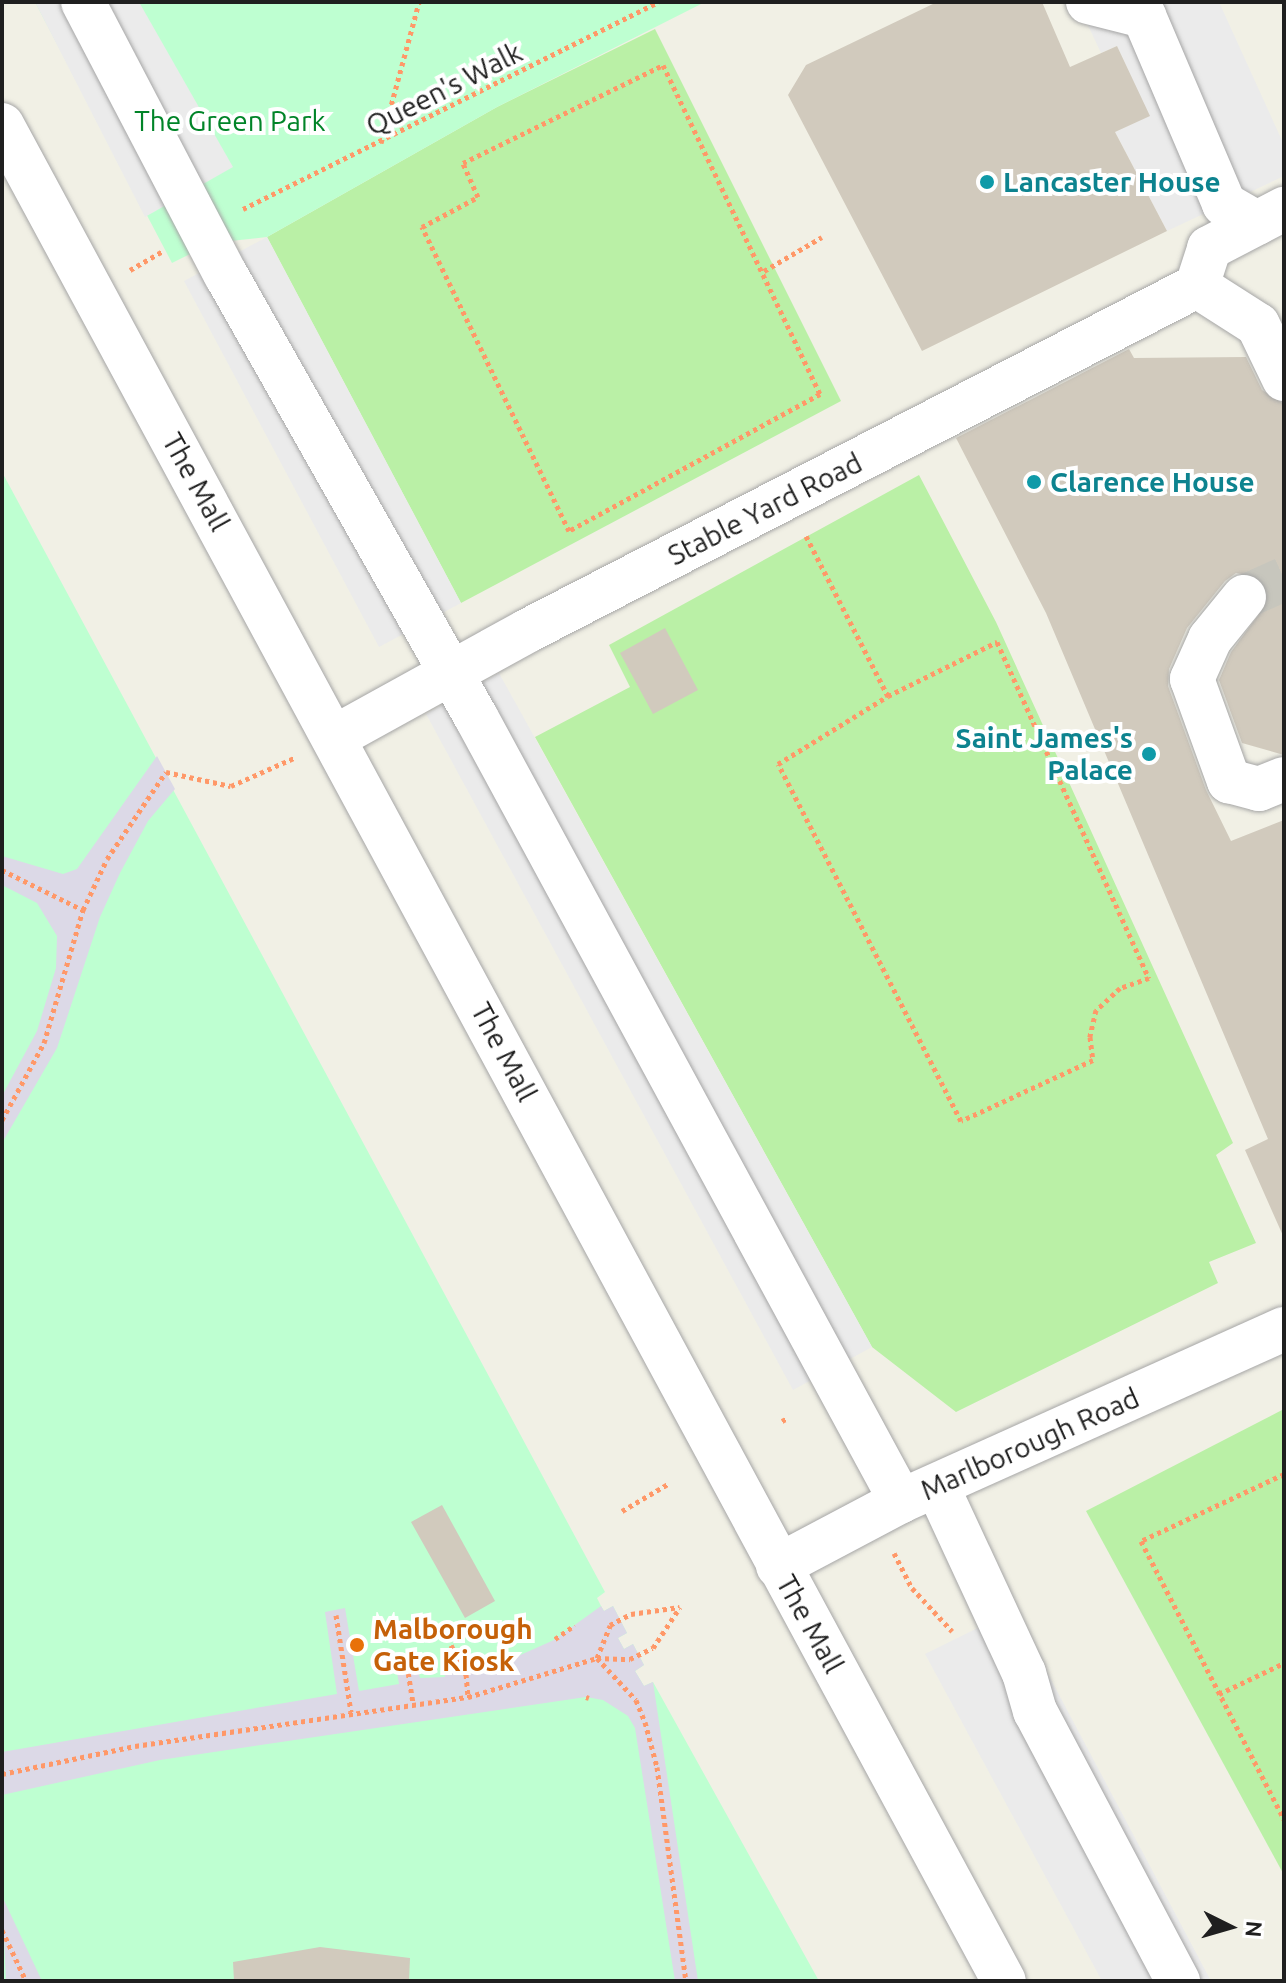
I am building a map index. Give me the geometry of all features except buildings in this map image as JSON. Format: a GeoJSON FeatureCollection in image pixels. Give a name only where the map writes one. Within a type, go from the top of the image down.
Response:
{"type":"FeatureCollection","features":[{"type":"Feature","properties":{"kind":"street"},"geometry":{"type":"LineString","coordinates":[[83,2],[189,236],[450,673],[1024,1673],[1035,1711],[1178,1981]]}},
{"type":"Feature","properties":{"kind":"street"},"geometry":{"type":"LineString","coordinates":[[1088,2],[1144,16],[1224,204],[1270,216]]}},
{"type":"Feature","properties":{"kind":"street","name":"The Mall"},"geometry":{"type":"LineString","coordinates":[[2,125],[1004,1981]]}},
{"type":"Feature","properties":{"kind":"street"},"geometry":{"type":"LineString","coordinates":[[1270,216],[1209,248],[1197,286],[1258,325],[1284,379]]}},
{"type":"Feature","properties":{"kind":"street","name":"Stable Yard Road"},"geometry":{"type":"LineString","coordinates":[[335,737],[450,673],[1197,286]]}},
{"type":"Feature","properties":{"kind":"street"},"geometry":{"type":"LineString","coordinates":[[1244,597],[1210,639],[1192,679],[1229,781],[1259,789],[1284,779]]}},
{"type":"Feature","properties":{"kind":"street","name":"Marlborough Road"},"geometry":{"type":"LineString","coordinates":[[778,1566],[919,1494],[1284,1329]]}},
{"type":"Feature","properties":{"kind":"path"},"geometry":{"type":"LineString","coordinates":[[381,143],[419,2]]}},
{"type":"Feature","properties":{"kind":"path","name":"Queen's Walk"},"geometry":{"type":"LineString","coordinates":[[92,293],[189,236],[381,143],[658,2]]}},
{"type":"Feature","properties":{"kind":"path"},"geometry":{"type":"LineString","coordinates":[[663,65],[764,272],[820,394],[569,531],[422,227],[478,197],[463,163],[663,65]]}},
{"type":"Feature","properties":{"kind":"path"},"geometry":{"type":"LineString","coordinates":[[764,272],[822,237]]}},
{"type":"Feature","properties":{"kind":"path"},"geometry":{"type":"LineString","coordinates":[[801,528],[888,696]]}},
{"type":"Feature","properties":{"kind":"path"},"geometry":{"type":"LineString","coordinates":[[997,642],[1149,978],[1120,988],[1096,1010],[1090,1037],[1093,1060],[961,1121],[778,764],[888,696],[997,642]]}},
{"type":"Feature","properties":{"kind":"path"},"geometry":{"type":"LineString","coordinates":[[2,1120],[44,1043],[83,910],[107,859],[166,772],[231,786],[335,737]]}},
{"type":"Feature","properties":{"kind":"path"},"geometry":{"type":"LineString","coordinates":[[2,870],[83,910]]}},
{"type":"Feature","properties":{"kind":"path"},"geometry":{"type":"LineString","coordinates":[[1284,1474],[1141,1541],[1284,1819]]}},
{"type":"Feature","properties":{"kind":"path"},"geometry":{"type":"LineString","coordinates":[[622,1511],[668,1484]]}},
{"type":"Feature","properties":{"kind":"path"},"geometry":{"type":"LineString","coordinates":[[2,1774],[135,1746],[468,1697],[597,1658],[630,1659],[653,1648],[680,1607],[631,1614],[610,1625],[597,1658]]}},
{"type":"Feature","properties":{"kind":"path"},"geometry":{"type":"LineString","coordinates":[[336,1615],[351,1712]]}},
{"type":"Feature","properties":{"kind":"path"},"geometry":{"type":"LineString","coordinates":[[555,1639],[575,1625]]}},
{"type":"Feature","properties":{"kind":"path"},"geometry":{"type":"LineString","coordinates":[[451,1645],[466,1674],[468,1697]]}},
{"type":"Feature","properties":{"kind":"path"},"geometry":{"type":"LineString","coordinates":[[597,1658],[636,1700],[649,1737],[686,1981]]}},
{"type":"Feature","properties":{"kind":"path"},"geometry":{"type":"LineString","coordinates":[[1219,1694],[1284,1663]]}},
{"type":"Feature","properties":{"kind":"path"},"geometry":{"type":"LineString","coordinates":[[407,1665],[413,1704]]}},
{"type":"Feature","properties":{"kind":"path"},"geometry":{"type":"LineString","coordinates":[[2,1930],[26,1981]]}},
{"type":"Feature","properties":{"kind":"green space","name":"The Green Park"},"geometry":{"type":"Polygon","coordinates":[[[35,2],[705,2],[497,107],[267,237],[212,243],[172,263],[35,2]]]}},
{"type":"Feature","properties":{"kind":"green space"},"geometry":{"type":"Polygon","coordinates":[[[655,29],[841,401],[461,603],[267,237],[497,107],[655,29]]]}},
{"type":"Feature","properties":{"kind":"green space"},"geometry":{"type":"Polygon","coordinates":[[[2,472],[605,1592],[597,1598],[601,1606],[604,1611],[613,1606],[627,1633],[618,1638],[624,1649],[633,1644],[644,1665],[635,1671],[644,1686],[653,1682],[819,1981],[2,1981],[2,472]]]}},
{"type":"Feature","properties":{"kind":"green space"},"geometry":{"type":"Polygon","coordinates":[[[919,475],[996,622],[1233,1143],[1216,1155],[1256,1243],[1209,1262],[1218,1283],[956,1412],[872,1347],[535,737],[630,687],[609,645],[919,475]]]}},
{"type":"Feature","properties":{"kind":"green space"},"geometry":{"type":"Polygon","coordinates":[[[1284,1409],[1284,1875],[1086,1511],[1284,1409]]]}},
{"type":"Feature","properties":{"kind":"shaded area"},"geometry":{"type":"Polygon","coordinates":[[[35,2],[139,2],[233,167],[145,217],[35,2]]]}},
{"type":"Feature","properties":{"kind":"shaded area"},"geometry":{"type":"Polygon","coordinates":[[[1077,2],[1219,2],[1284,145],[1284,176],[1167,231],[1115,132],[1149,116],[1117,46],[1101,53],[1077,2]]]}},
{"type":"Feature","properties":{"kind":"shaded area"},"geometry":{"type":"Polygon","coordinates":[[[267,237],[461,603],[379,647],[184,281],[267,237]]]}},
{"type":"Feature","properties":{"kind":"shaded area"},"geometry":{"type":"Polygon","coordinates":[[[499,673],[872,1347],[793,1390],[426,714],[499,673]]]}},
{"type":"Feature","properties":{"kind":"shaded area"},"geometry":{"type":"Polygon","coordinates":[[[157,756],[175,789],[148,821],[120,873],[100,917],[57,1048],[2,1143],[2,1096],[37,1031],[56,968],[57,936],[37,903],[2,885],[2,856],[63,874],[77,869],[157,756]]]}},
{"type":"Feature","properties":{"kind":"shaded area"},"geometry":{"type":"Polygon","coordinates":[[[601,1606],[604,1611],[613,1606],[627,1633],[618,1638],[624,1649],[633,1644],[644,1665],[635,1671],[644,1686],[653,1682],[698,1981],[675,1981],[635,1728],[628,1716],[603,1700],[586,1697],[160,1760],[2,1795],[2,1752],[337,1694],[325,1612],[345,1608],[359,1691],[399,1684],[395,1660],[414,1656],[420,1678],[445,1677],[442,1653],[464,1647],[485,1666],[498,1665],[554,1640],[601,1606]]]}},
{"type":"Feature","properties":{"kind":"shaded area"},"geometry":{"type":"Polygon","coordinates":[[[1014,1610],[1211,1981],[1102,1981],[925,1654],[1014,1610]]]}},
{"type":"Feature","properties":{"kind":"shaded area"},"geometry":{"type":"Polygon","coordinates":[[[2,1896],[42,1981],[6,1981],[2,1896]]]}},
{"type":"Feature","properties":{"kind":"tunnel"},"geometry":{"type":"LineString","coordinates":[[1244,597],[1284,579]]}},
{"type":"Feature","properties":{"kind":"place","name":"Lancaster House"},"geometry":{"type":"Point","coordinates":[987,182]}},
{"type":"Feature","properties":{"kind":"place","name":"Clarence House"},"geometry":{"type":"Point","coordinates":[1034,482]}},
{"type":"Feature","properties":{"kind":"place","name":"Saint James's Palace"},"geometry":{"type":"Point","coordinates":[1149,754]}},
{"type":"Feature","properties":{"kind":"place","name":"Malborough Gate Kiosk"},"geometry":{"type":"Point","coordinates":[357,1645]}}]}
